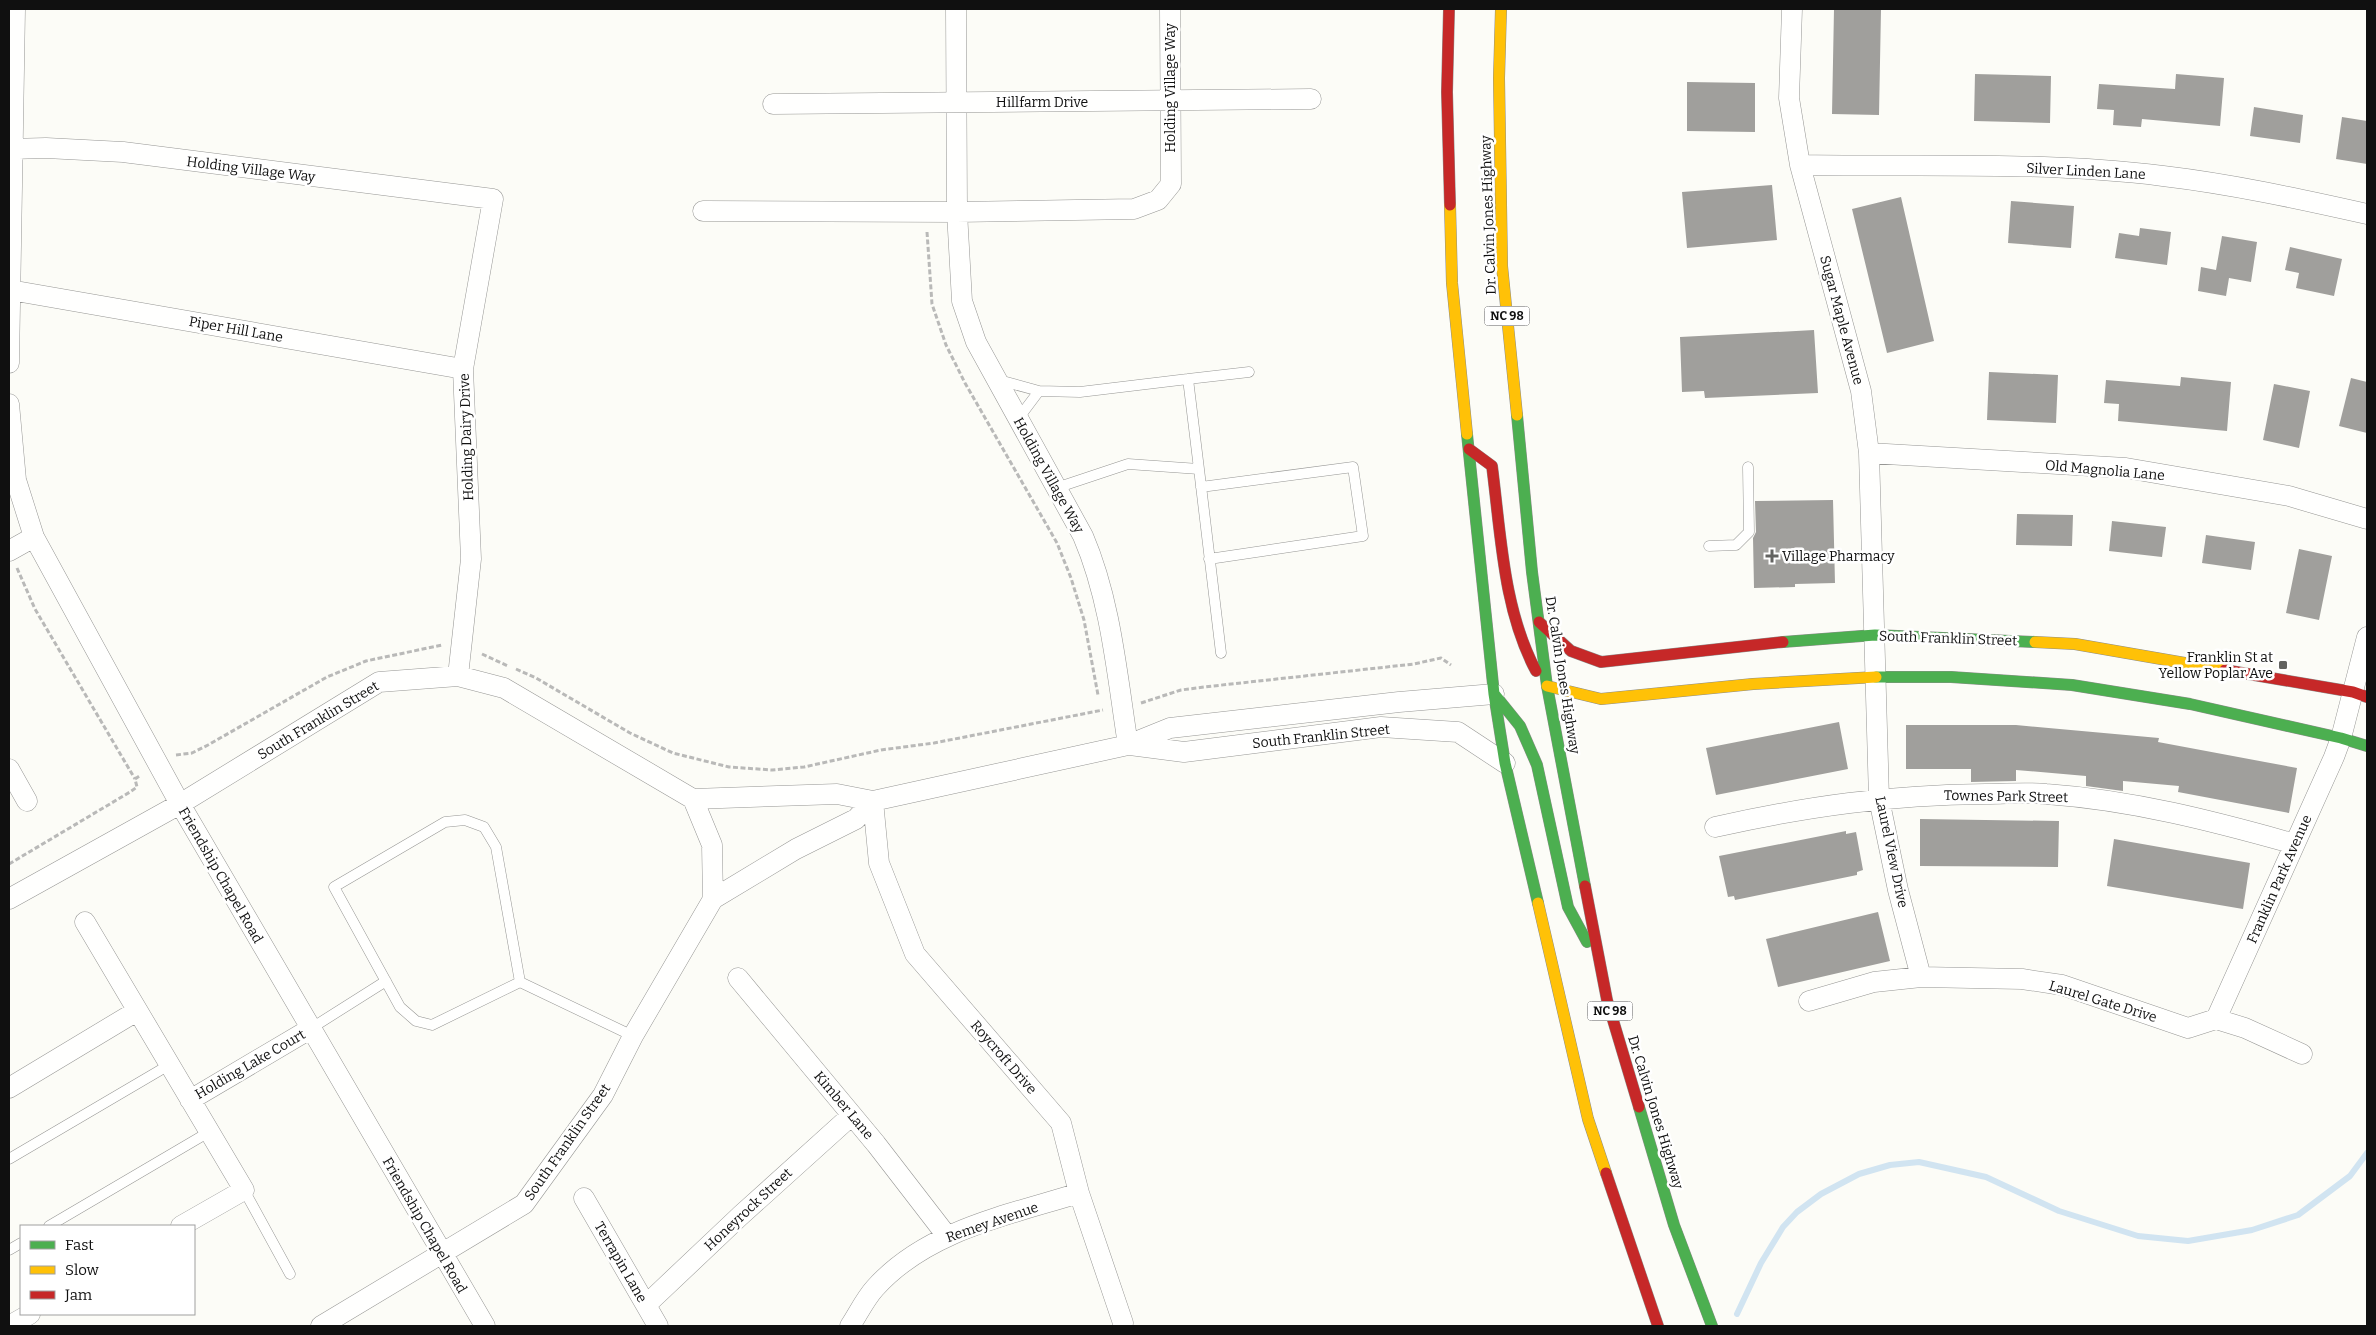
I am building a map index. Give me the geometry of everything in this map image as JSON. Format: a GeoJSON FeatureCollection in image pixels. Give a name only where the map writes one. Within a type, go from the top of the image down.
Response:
{"type":"FeatureCollection","features":[{"type":"Feature","properties":{"kind":"main road"},"geometry":{"type":"LineString","coordinates":[[1449,9],[1447,92],[1452,282],[1494,694],[1505,763],[1588,1120],[1658,1326]]}},
{"type":"Feature","properties":{"kind":"main road","name":"Dr. Calvin Jones Highway"},"geometry":{"type":"LineString","coordinates":[[1501,9],[1499,78],[1502,266],[1516,417],[1547,686],[1606,1000],[1674,1225],[1712,1326]]}},
{"type":"Feature","properties":{"kind":"main road"},"geometry":{"type":"LineString","coordinates":[[1490,232],[1502,266]]}},
{"type":"Feature","properties":{"kind":"main road"},"geometry":{"type":"LineString","coordinates":[[1469,449],[1492,466],[1511,599],[1526,657],[1547,686],[1602,699],[1753,684],[1875,677],[1951,677],[2072,685],[2190,704],[2341,738],[2367,746]]}},
{"type":"Feature","properties":{"kind":"main road","name":"South Franklin Street"},"geometry":{"type":"LineString","coordinates":[[1539,622],[1571,651],[1601,662],[1771,643],[1875,635],[2075,644],[2360,694]]}},
{"type":"Feature","properties":{"kind":"main road"},"geometry":{"type":"LineString","coordinates":[[1494,694],[1520,726],[1537,764],[1568,907],[1600,965]]}},
{"type":"Feature","properties":{"kind":"street"},"geometry":{"type":"LineString","coordinates":[[9,363],[10,149],[15,9]]}},
{"type":"Feature","properties":{"kind":"street","name":"Holding Village Way"},"geometry":{"type":"LineString","coordinates":[[956,9],[957,212],[962,301],[976,342],[1083,536],[1096,567],[1116,666],[1128,745]]}},
{"type":"Feature","properties":{"kind":"street","name":"Holding Village Way"},"geometry":{"type":"LineString","coordinates":[[703,211],[957,212],[1134,209],[1158,200],[1171,184],[1170,9]]}},
{"type":"Feature","properties":{"kind":"street","name":"Sugar Maple Avenue"},"geometry":{"type":"LineString","coordinates":[[1792,9],[1789,98],[1800,165],[1862,390],[1869,453],[1875,635]]}},
{"type":"Feature","properties":{"kind":"street","name":"Hillfarm Drive"},"geometry":{"type":"LineString","coordinates":[[773,104],[1311,100]]}},
{"type":"Feature","properties":{"kind":"street","name":"Holding Village Way"},"geometry":{"type":"LineString","coordinates":[[10,149],[46,148],[123,152],[493,199]]}},
{"type":"Feature","properties":{"kind":"street","name":"Silver Linden Lane"},"geometry":{"type":"LineString","coordinates":[[1800,165],[2053,168],[2163,176],[2314,202],[2367,214]]}},
{"type":"Feature","properties":{"kind":"street","name":"Holding Dairy Drive"},"geometry":{"type":"LineString","coordinates":[[458,676],[471,559],[463,369],[493,199]]}},
{"type":"Feature","properties":{"kind":"street","name":"Piper Hill Lane"},"geometry":{"type":"LineString","coordinates":[[10,290],[463,369]]}},
{"type":"Feature","properties":{"kind":"street","name":"Friendship Chapel Road"},"geometry":{"type":"LineString","coordinates":[[9,404],[16,480],[34,537],[180,804],[485,1326]]}},
{"type":"Feature","properties":{"kind":"street","name":"Old Magnolia Lane"},"geometry":{"type":"LineString","coordinates":[[1869,453],[2126,468],[2289,496],[2367,519]]}},
{"type":"Feature","properties":{"kind":"street"},"geometry":{"type":"LineString","coordinates":[[12,558],[34,537]]}},
{"type":"Feature","properties":{"kind":"street","name":"Laurel View Drive"},"geometry":{"type":"LineString","coordinates":[[1875,635],[1879,798],[1898,890],[1921,977]]}},
{"type":"Feature","properties":{"kind":"street","name":"Franklin Park Avenue"},"geometry":{"type":"LineString","coordinates":[[2216,1019],[2360,694],[2367,637]]}},
{"type":"Feature","properties":{"kind":"street","name":"South Franklin Street"},"geometry":{"type":"LineString","coordinates":[[9,899],[180,804],[379,682],[458,676],[504,688],[694,799],[837,794],[873,801],[1128,745],[1170,728],[1399,702],[1494,694]]}},
{"type":"Feature","properties":{"kind":"street","name":"South Franklin Street"},"geometry":{"type":"LineString","coordinates":[[1128,745],[1184,752],[1381,727],[1458,732],[1505,763]]}},
{"type":"Feature","properties":{"kind":"street"},"geometry":{"type":"LineString","coordinates":[[9,770],[27,802]]}},
{"type":"Feature","properties":{"kind":"street","name":"Townes Park Street"},"geometry":{"type":"LineString","coordinates":[[1715,827],[1790,810],[1879,798],[1931,794],[2045,793],[2133,804],[2220,823],[2295,844]]}},
{"type":"Feature","properties":{"kind":"street"},"geometry":{"type":"LineString","coordinates":[[694,799],[712,845],[713,899]]}},
{"type":"Feature","properties":{"kind":"street","name":"South Franklin Street"},"geometry":{"type":"LineString","coordinates":[[321,1326],[524,1204],[603,1095],[633,1036],[713,899],[796,848],[856,819],[873,801]]}},
{"type":"Feature","properties":{"kind":"street","name":"Roycroft Drive"},"geometry":{"type":"LineString","coordinates":[[873,801],[879,863],[915,954],[1061,1123],[1079,1193],[1123,1323]]}},
{"type":"Feature","properties":{"kind":"street","name":"Holding Lake Court"},"geometry":{"type":"LineString","coordinates":[[84,922],[244,1190]]}},
{"type":"Feature","properties":{"kind":"street","name":"Laurel Gate Drive"},"geometry":{"type":"LineString","coordinates":[[1809,1001],[1874,982],[1921,977],[2022,979],[2062,985],[2188,1028],[2216,1019]]}},
{"type":"Feature","properties":{"kind":"street","name":"Kimber Lane"},"geometry":{"type":"LineString","coordinates":[[738,978],[852,1115],[947,1236]]}},
{"type":"Feature","properties":{"kind":"street"},"geometry":{"type":"LineString","coordinates":[[9,1088],[137,1011]]}},
{"type":"Feature","properties":{"kind":"street"},"geometry":{"type":"LineString","coordinates":[[2216,1019],[2245,1028],[2302,1054]]}},
{"type":"Feature","properties":{"kind":"street","name":"Holding Lake Court"},"geometry":{"type":"LineString","coordinates":[[190,1100],[310,1029]]}},
{"type":"Feature","properties":{"kind":"street","name":"Honeyrock Street"},"geometry":{"type":"LineString","coordinates":[[646,1305],[740,1216],[852,1115]]}},
{"type":"Feature","properties":{"kind":"street"},"geometry":{"type":"LineString","coordinates":[[183,1225],[244,1190]]}},
{"type":"Feature","properties":{"kind":"street","name":"Remey Avenue"},"geometry":{"type":"LineString","coordinates":[[850,1326],[875,1288],[906,1261],[947,1236],[1079,1193]]}},
{"type":"Feature","properties":{"kind":"street","name":"Terrapin Lane"},"geometry":{"type":"LineString","coordinates":[[584,1198],[658,1326]]}},
{"type":"Feature","properties":{"kind":"street"},"geometry":{"type":"LineString","coordinates":[[9,1326],[28,1315]]}},
{"type":"Feature","properties":{"kind":"lane"},"geometry":{"type":"LineString","coordinates":[[996,380],[1039,392],[1080,392],[1249,372]]}},
{"type":"Feature","properties":{"kind":"lane"},"geometry":{"type":"LineString","coordinates":[[1188,379],[1221,652]]}},
{"type":"Feature","properties":{"kind":"lane"},"geometry":{"type":"LineString","coordinates":[[1018,419],[1039,392]]}},
{"type":"Feature","properties":{"kind":"lane"},"geometry":{"type":"LineString","coordinates":[[1056,488],[1128,464],[1198,469]]}},
{"type":"Feature","properties":{"kind":"lane"},"geometry":{"type":"LineString","coordinates":[[1201,488],[1354,467],[1363,536],[1210,560]]}},
{"type":"Feature","properties":{"kind":"lane"},"geometry":{"type":"LineString","coordinates":[[1709,546],[1736,545],[1748,532],[1748,467]]}},
{"type":"Feature","properties":{"kind":"lane"},"geometry":{"type":"LineString","coordinates":[[465,820],[484,827],[496,847],[520,982],[432,1025],[416,1021],[400,1007],[334,887],[445,822],[465,820]]}},
{"type":"Feature","properties":{"kind":"lane"},"geometry":{"type":"LineString","coordinates":[[310,1029],[386,981]]}},
{"type":"Feature","properties":{"kind":"lane"},"geometry":{"type":"LineString","coordinates":[[520,982],[633,1036]]}},
{"type":"Feature","properties":{"kind":"lane"},"geometry":{"type":"LineString","coordinates":[[9,1159],[169,1065]]}},
{"type":"Feature","properties":{"kind":"lane"},"geometry":{"type":"LineString","coordinates":[[52,1225],[209,1132]]}},
{"type":"Feature","properties":{"kind":"lane"},"geometry":{"type":"LineString","coordinates":[[244,1190],[290,1274]]}},
{"type":"Feature","properties":{"kind":"lane"},"geometry":{"type":"LineString","coordinates":[[9,1250],[20,1244]]}},
{"type":"Feature","properties":{"kind":"path"},"geometry":{"type":"LineString","coordinates":[[927,227],[932,304],[946,345],[965,384],[1057,543],[1071,578],[1084,620],[1098,697]]}},
{"type":"Feature","properties":{"kind":"path"},"geometry":{"type":"LineString","coordinates":[[9,864],[137,787],[135,779],[35,609],[12,558]]}},
{"type":"Feature","properties":{"kind":"path"},"geometry":{"type":"LineString","coordinates":[[170,758],[180,753],[192,753],[208,745],[327,677],[358,664],[438,644]]}},
{"type":"Feature","properties":{"kind":"path"},"geometry":{"type":"LineString","coordinates":[[479,652],[536,678],[630,733],[674,753],[729,767],[772,770],[804,768],[881,750],[934,743],[1078,716],[1101,710],[1100,704]]}},
{"type":"Feature","properties":{"kind":"path"},"geometry":{"type":"LineString","coordinates":[[1152,701],[1189,689],[1414,664],[1441,658],[1451,665]]}},
{"type":"Feature","properties":{"kind":"path"},"geometry":{"type":"LineString","coordinates":[[135,779],[144,773]]}},
{"type":"Feature","properties":{"kind":"building"},"geometry":{"type":"Polygon","coordinates":[[[1834,9],[1881,9],[1879,115],[1832,114],[1834,9]]]}},
{"type":"Feature","properties":{"kind":"building"},"geometry":{"type":"Polygon","coordinates":[[[1975,74],[2051,76],[2050,123],[1974,121],[1975,74]]]}},
{"type":"Feature","properties":{"kind":"building"},"geometry":{"type":"Polygon","coordinates":[[[2176,74],[2224,78],[2220,126],[2142,119],[2141,127],[2113,125],[2114,110],[2097,109],[2099,84],[2175,89],[2176,74]]]}},
{"type":"Feature","properties":{"kind":"building"},"geometry":{"type":"Polygon","coordinates":[[[1687,82],[1755,83],[1755,132],[1687,131],[1687,82]]]}},
{"type":"Feature","properties":{"kind":"building"},"geometry":{"type":"Polygon","coordinates":[[[2254,107],[2303,115],[2300,143],[2250,136],[2254,107]]]}},
{"type":"Feature","properties":{"kind":"building"},"geometry":{"type":"Polygon","coordinates":[[[2342,117],[2367,121],[2367,164],[2336,159],[2342,117]]]}},
{"type":"Feature","properties":{"kind":"building"},"geometry":{"type":"Polygon","coordinates":[[[1772,185],[1777,240],[1687,248],[1682,192],[1772,185]]]}},
{"type":"Feature","properties":{"kind":"building"},"geometry":{"type":"Polygon","coordinates":[[[1901,197],[1934,341],[1887,353],[1852,209],[1901,197]]]}},
{"type":"Feature","properties":{"kind":"building"},"geometry":{"type":"Polygon","coordinates":[[[2011,201],[2074,206],[2071,248],[2008,243],[2011,201]]]}},
{"type":"Feature","properties":{"kind":"building"},"geometry":{"type":"Polygon","coordinates":[[[2140,228],[2171,232],[2167,265],[2115,258],[2119,233],[2139,236],[2140,228]]]}},
{"type":"Feature","properties":{"kind":"building"},"geometry":{"type":"Polygon","coordinates":[[[2222,236],[2257,242],[2251,282],[2229,278],[2226,296],[2198,291],[2201,267],[2216,270],[2222,236]]]}},
{"type":"Feature","properties":{"kind":"building"},"geometry":{"type":"Polygon","coordinates":[[[2290,247],[2342,259],[2334,296],[2296,288],[2299,273],[2285,270],[2290,247]]]}},
{"type":"Feature","properties":{"kind":"building"},"geometry":{"type":"Polygon","coordinates":[[[1814,330],[1818,393],[1705,398],[1704,391],[1682,392],[1680,337],[1814,330]]]}},
{"type":"Feature","properties":{"kind":"building"},"geometry":{"type":"Polygon","coordinates":[[[1989,372],[2058,375],[2056,423],[1987,420],[1989,372]]]}},
{"type":"Feature","properties":{"kind":"building"},"geometry":{"type":"Polygon","coordinates":[[[2181,377],[2231,382],[2227,431],[2118,421],[2119,404],[2104,403],[2106,380],[2180,386],[2181,377]]]}},
{"type":"Feature","properties":{"kind":"building"},"geometry":{"type":"Polygon","coordinates":[[[2351,378],[2367,382],[2367,433],[2339,426],[2351,378]]]}},
{"type":"Feature","properties":{"kind":"building"},"geometry":{"type":"Polygon","coordinates":[[[2274,384],[2310,391],[2299,448],[2263,440],[2274,384]]]}},
{"type":"Feature","properties":{"kind":"building"},"geometry":{"type":"Polygon","coordinates":[[[1833,500],[1835,583],[1795,584],[1795,587],[1754,588],[1753,538],[1756,532],[1755,501],[1833,500]]]}},
{"type":"Feature","properties":{"kind":"building"},"geometry":{"type":"Polygon","coordinates":[[[2017,514],[2073,515],[2072,546],[2016,545],[2017,514]]]}},
{"type":"Feature","properties":{"kind":"building"},"geometry":{"type":"Polygon","coordinates":[[[2112,521],[2166,527],[2162,557],[2109,551],[2112,521]]]}},
{"type":"Feature","properties":{"kind":"building"},"geometry":{"type":"Polygon","coordinates":[[[2206,535],[2255,542],[2251,570],[2202,563],[2206,535]]]}},
{"type":"Feature","properties":{"kind":"building"},"geometry":{"type":"Polygon","coordinates":[[[2299,549],[2332,556],[2319,620],[2286,613],[2299,549]]]}},
{"type":"Feature","properties":{"kind":"building"},"geometry":{"type":"Polygon","coordinates":[[[1839,722],[1848,769],[1716,795],[1706,748],[1839,722]]]}},
{"type":"Feature","properties":{"kind":"building"},"geometry":{"type":"Polygon","coordinates":[[[1906,725],[2016,725],[2159,738],[2158,742],[2297,768],[2289,813],[2178,792],[2179,786],[2123,781],[2123,791],[2086,786],[2086,776],[2016,770],[2016,781],[1971,782],[1971,769],[1906,769],[1906,725]]]}},
{"type":"Feature","properties":{"kind":"building"},"geometry":{"type":"Polygon","coordinates":[[[1920,819],[2059,821],[2058,867],[1920,866],[1920,819]]]}},
{"type":"Feature","properties":{"kind":"building"},"geometry":{"type":"Polygon","coordinates":[[[1846,831],[1846,834],[1856,832],[1863,870],[1857,872],[1857,875],[1735,900],[1734,896],[1728,897],[1719,856],[1846,831]]]}},
{"type":"Feature","properties":{"kind":"building"},"geometry":{"type":"Polygon","coordinates":[[[2114,839],[2250,863],[2243,909],[2107,886],[2114,839]]]}},
{"type":"Feature","properties":{"kind":"building"},"geometry":{"type":"Polygon","coordinates":[[[1878,912],[1890,961],[1778,987],[1766,939],[1878,912]]]}},
{"type":"Feature","properties":{"kind":"waterway"},"geometry":{"type":"LineString","coordinates":[[1737,1314],[1761,1263],[1783,1227],[1797,1212],[1821,1194],[1859,1174],[1890,1165],[1919,1162],[1986,1177],[2059,1211],[2138,1236],[2188,1241],[2252,1230],[2298,1215],[2350,1176],[2367,1153]]}},
{"type":"Feature","properties":{"kind":"traffic: fast"},"geometry":{"type":"LineString","coordinates":[[1517,415],[1532,572],[1547,686],[1585,886]]}},
{"type":"Feature","properties":{"kind":"traffic: fast"},"geometry":{"type":"LineString","coordinates":[[1467,434],[1494,694],[1505,763],[1538,903]]}},
{"type":"Feature","properties":{"kind":"traffic: fast"},"geometry":{"type":"LineString","coordinates":[[1783,642],[1875,635],[2035,642]]}},
{"type":"Feature","properties":{"kind":"traffic: fast"},"geometry":{"type":"LineString","coordinates":[[1876,677],[1951,677],[2072,685],[2190,704],[2341,738],[2367,746]]}},
{"type":"Feature","properties":{"kind":"traffic: fast"},"geometry":{"type":"LineString","coordinates":[[1495,695],[1520,726],[1537,765],[1568,907],[1587,942]]}},
{"type":"Feature","properties":{"kind":"traffic: fast"},"geometry":{"type":"LineString","coordinates":[[1639,1107],[1674,1225],[1712,1326]]}},
{"type":"Feature","properties":{"kind":"traffic: slow"},"geometry":{"type":"LineString","coordinates":[[1501,9],[1499,78],[1502,266],[1517,415]]}},
{"type":"Feature","properties":{"kind":"traffic: slow"},"geometry":{"type":"LineString","coordinates":[[1450,205],[1452,283],[1467,434]]}},
{"type":"Feature","properties":{"kind":"traffic: slow"},"geometry":{"type":"LineString","coordinates":[[2035,642],[2075,644],[2225,670]]}},
{"type":"Feature","properties":{"kind":"traffic: slow"},"geometry":{"type":"LineString","coordinates":[[1547,686],[1601,699],[1753,684],[1876,677]]}},
{"type":"Feature","properties":{"kind":"traffic: slow"},"geometry":{"type":"LineString","coordinates":[[1538,903],[1588,1119],[1606,1173]]}},
{"type":"Feature","properties":{"kind":"traffic: jam"},"geometry":{"type":"LineString","coordinates":[[1449,9],[1447,92],[1450,205]]}},
{"type":"Feature","properties":{"kind":"traffic: jam"},"geometry":{"type":"LineString","coordinates":[[1469,449],[1492,466],[1501,545],[1510,597],[1516,623],[1536,671]]}},
{"type":"Feature","properties":{"kind":"traffic: jam"},"geometry":{"type":"LineString","coordinates":[[1539,622],[1571,651],[1601,662],[1783,642]]}},
{"type":"Feature","properties":{"kind":"traffic: jam"},"geometry":{"type":"LineString","coordinates":[[2225,670],[2353,692],[2367,697]]}},
{"type":"Feature","properties":{"kind":"traffic: jam"},"geometry":{"type":"LineString","coordinates":[[1585,886],[1607,1000],[1639,1107]]}},
{"type":"Feature","properties":{"kind":"traffic: jam"},"geometry":{"type":"LineString","coordinates":[[1606,1173],[1658,1326]]}},
{"type":"Feature","properties":{"kind":"place","name":"Village Pharmacy"},"geometry":{"type":"Point","coordinates":[1772,556]}},
{"type":"Feature","properties":{"kind":"place","name":"Franklin St at Yellow Poplar Ave"},"geometry":{"type":"Point","coordinates":[2283,665]}}]}
